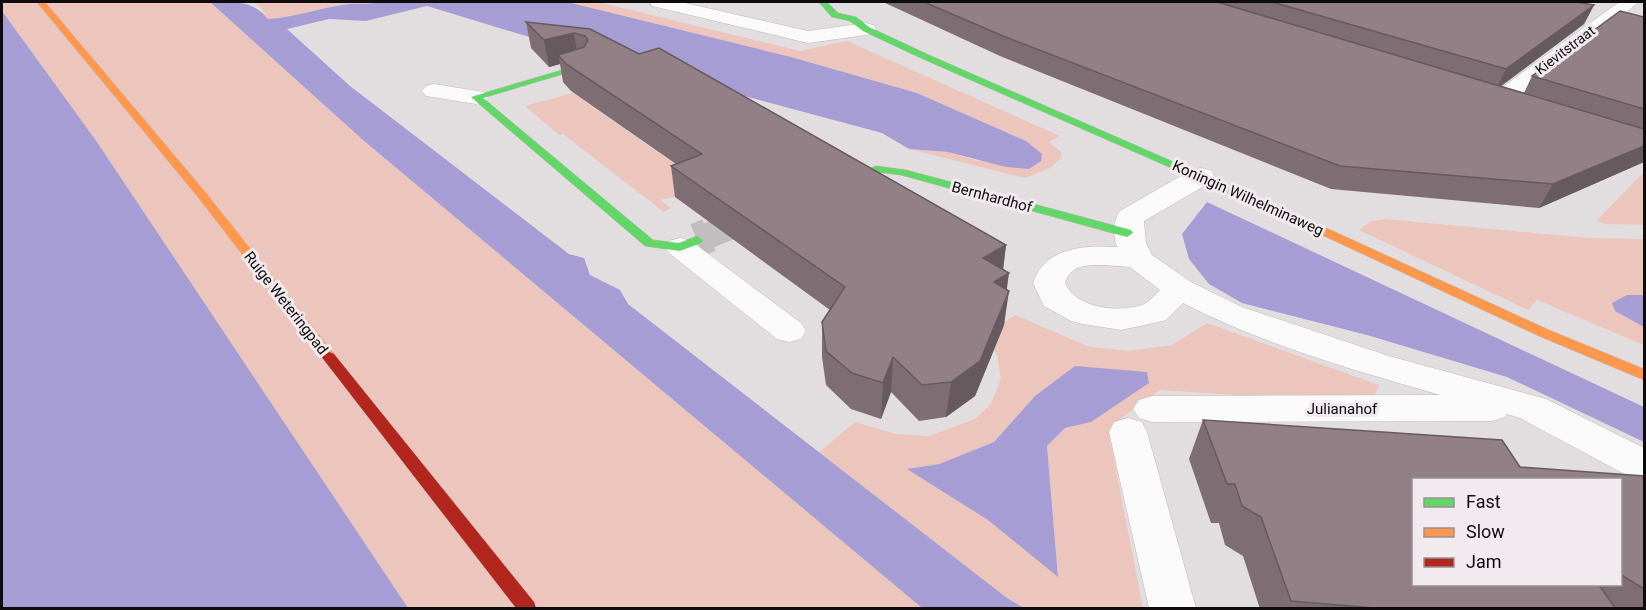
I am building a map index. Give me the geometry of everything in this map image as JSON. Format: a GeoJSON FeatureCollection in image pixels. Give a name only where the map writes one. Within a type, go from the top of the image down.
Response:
{"type":"FeatureCollection","features":[{"type":"Feature","properties":{"kind":"street","name":"Ruige Weteringpad"},"geometry":{"type":"LineString","coordinates":[[41,2],[202,195],[527,609]]}},
{"type":"Feature","properties":{"kind":"street"},"geometry":{"type":"LineString","coordinates":[[658,2],[808,37],[827,36],[860,24],[847,3]]}},
{"type":"Feature","properties":{"kind":"street","name":"Koningin Wilhelminaweg"},"geometry":{"type":"LineString","coordinates":[[823,2],[835,15],[860,24],[1201,176],[1544,333],[1644,375]]}},
{"type":"Feature","properties":{"kind":"street","name":"Kievitstraat"},"geometry":{"type":"LineString","coordinates":[[1501,99],[1630,2]]}},
{"type":"Feature","properties":{"kind":"street"},"geometry":{"type":"LineString","coordinates":[[1580,16],[1604,21]]}},
{"type":"Feature","properties":{"kind":"street"},"geometry":{"type":"LineString","coordinates":[[434,91],[476,97],[579,68]]}},
{"type":"Feature","properties":{"kind":"street"},"geometry":{"type":"LineString","coordinates":[[476,97],[648,243],[688,243],[789,331]]}},
{"type":"Feature","properties":{"kind":"street","name":"Bernhardhof"},"geometry":{"type":"LineString","coordinates":[[856,177],[876,170],[902,172],[1131,245],[1180,289]]}},
{"type":"Feature","properties":{"kind":"street"},"geometry":{"type":"LineString","coordinates":[[1180,289],[1154,313],[1121,319],[1083,314],[1056,299],[1048,283],[1055,269],[1072,259],[1102,256],[1131,245],[1130,217],[1201,176]]}},
{"type":"Feature","properties":{"kind":"street","name":"Julianahof"},"geometry":{"type":"LineString","coordinates":[[1180,289],[1230,314],[1378,365],[1533,408],[1644,466]]}},
{"type":"Feature","properties":{"kind":"street","name":"Julianahof"},"geometry":{"type":"LineString","coordinates":[[1173,609],[1140,421],[1533,408]]}},
{"type":"Feature","properties":{"kind":"shaded area"},"geometry":{"type":"Polygon","coordinates":[[[2,2],[210,2],[363,140],[922,608],[408,608],[97,142],[2,11],[2,2]]]}},
{"type":"Feature","properties":{"kind":"shaded area"},"geometry":{"type":"Polygon","coordinates":[[[210,2],[235,2],[250,5],[268,19],[340,5],[378,2],[567,2],[791,57],[917,93],[1026,141],[1042,154],[1041,161],[1029,169],[1006,167],[948,152],[909,149],[882,133],[552,44],[427,6],[366,21],[329,19],[287,29],[350,86],[569,254],[584,258],[590,275],[620,290],[628,304],[1007,598],[1024,608],[922,608],[363,140],[210,2]]]}},
{"type":"Feature","properties":{"kind":"shaded area"},"geometry":{"type":"Polygon","coordinates":[[[253,2],[378,2],[341,5],[268,19],[261,8],[253,2]]]}},
{"type":"Feature","properties":{"kind":"shaded area"},"geometry":{"type":"Polygon","coordinates":[[[567,2],[598,2],[800,51],[847,41],[1060,136],[1049,142],[1061,152],[1061,158],[1050,168],[1025,178],[909,149],[948,152],[975,160],[1028,168],[1026,141],[917,93],[791,57],[567,2]]]}},
{"type":"Feature","properties":{"kind":"shaded area"},"geometry":{"type":"Polygon","coordinates":[[[2,11],[97,142],[408,608],[2,608],[2,11]]]}},
{"type":"Feature","properties":{"kind":"shaded area"},"geometry":{"type":"Polygon","coordinates":[[[573,93],[705,185],[675,197],[660,200],[671,208],[664,212],[563,134],[559,135],[525,106],[573,93]]]}},
{"type":"Feature","properties":{"kind":"shaded area"},"geometry":{"type":"Polygon","coordinates":[[[1644,172],[1644,225],[1606,224],[1596,221],[1644,172]]]}},
{"type":"Feature","properties":{"kind":"shaded area"},"geometry":{"type":"Polygon","coordinates":[[[1207,202],[1644,407],[1644,442],[1507,377],[1367,335],[1242,303],[1209,284],[1189,259],[1182,234],[1207,202]]]}},
{"type":"Feature","properties":{"kind":"shaded area"},"geometry":{"type":"Polygon","coordinates":[[[1385,219],[1589,238],[1644,239],[1644,295],[1627,295],[1616,311],[1644,327],[1644,345],[1537,300],[1528,310],[1359,230],[1371,221],[1385,219]]]}},
{"type":"Feature","properties":{"kind":"shaded area"},"geometry":{"type":"Polygon","coordinates":[[[1627,295],[1644,295],[1644,327],[1615,311],[1612,303],[1627,295]]]}},
{"type":"Feature","properties":{"kind":"shaded area"},"geometry":{"type":"Polygon","coordinates":[[[1015,315],[1090,347],[1129,351],[1172,345],[1207,323],[1379,385],[1371,404],[1160,390],[1116,422],[1109,434],[1143,608],[1024,608],[1007,598],[819,452],[855,422],[896,434],[929,436],[975,419],[991,404],[1001,379],[997,355],[985,335],[1015,315]],[[1035,396],[994,442],[939,464],[908,469],[988,520],[1058,576],[1047,446],[1065,428],[1091,422],[1035,396]]]}},
{"type":"Feature","properties":{"kind":"shaded area"},"geometry":{"type":"Polygon","coordinates":[[[1075,366],[1147,372],[1149,383],[1091,422],[1065,428],[1047,446],[1058,577],[988,520],[907,469],[939,464],[994,442],[1035,396],[1075,366]]]}},
{"type":"Feature","properties":{"kind":"building"},"geometry":{"type":"Polygon","coordinates":[[[924,2],[1217,2],[1644,129],[1644,146],[1553,184],[1340,166],[1003,36],[924,2]]]}},
{"type":"Feature","properties":{"kind":"building"},"geometry":{"type":"Polygon","coordinates":[[[1272,2],[1576,2],[1594,5],[1506,69],[1272,2]]]}},
{"type":"Feature","properties":{"kind":"building"},"geometry":{"type":"Polygon","coordinates":[[[1620,11],[1644,17],[1644,109],[1532,76],[1620,11]]]}},
{"type":"Feature","properties":{"kind":"building"},"geometry":{"type":"Polygon","coordinates":[[[526,22],[590,29],[639,54],[659,48],[1006,245],[983,258],[1009,273],[994,282],[1009,291],[980,361],[951,382],[922,385],[893,357],[883,383],[852,373],[826,351],[822,322],[845,287],[671,166],[702,154],[566,64],[558,55],[584,47],[588,40],[585,36],[574,33],[544,40],[526,22]]]}},
{"type":"Feature","properties":{"kind":"building"},"geometry":{"type":"Polygon","coordinates":[[[1203,420],[1502,440],[1520,467],[1644,476],[1644,589],[1622,575],[1622,478],[1412,478],[1412,586],[1600,586],[1616,609],[1386,609],[1291,601],[1261,517],[1242,506],[1235,484],[1227,484],[1203,420]]]}},
{"type":"Feature","properties":{"kind":"tunnel"},"geometry":{"type":"LineString","coordinates":[[705,237],[762,214]]}},
{"type":"Feature","properties":{"kind":"tunnel"},"geometry":{"type":"LineString","coordinates":[[697,240],[709,235]]}},
{"type":"Feature","properties":{"kind":"traffic: fast"},"geometry":{"type":"LineString","coordinates":[[823,2],[835,15],[853,19],[866,29],[926,57],[1298,219]]}},
{"type":"Feature","properties":{"kind":"traffic: fast"},"geometry":{"type":"LineString","coordinates":[[579,68],[476,97],[649,243],[680,247],[697,240]]}},
{"type":"Feature","properties":{"kind":"traffic: fast"},"geometry":{"type":"LineString","coordinates":[[856,177],[876,169],[902,172],[1127,233]]}},
{"type":"Feature","properties":{"kind":"traffic: slow"},"geometry":{"type":"LineString","coordinates":[[41,2],[202,195],[329,357]]}},
{"type":"Feature","properties":{"kind":"traffic: slow"},"geometry":{"type":"LineString","coordinates":[[1298,219],[1544,333],[1644,375]]}},
{"type":"Feature","properties":{"kind":"traffic: jam"},"geometry":{"type":"LineString","coordinates":[[329,357],[527,608]]}}]}
